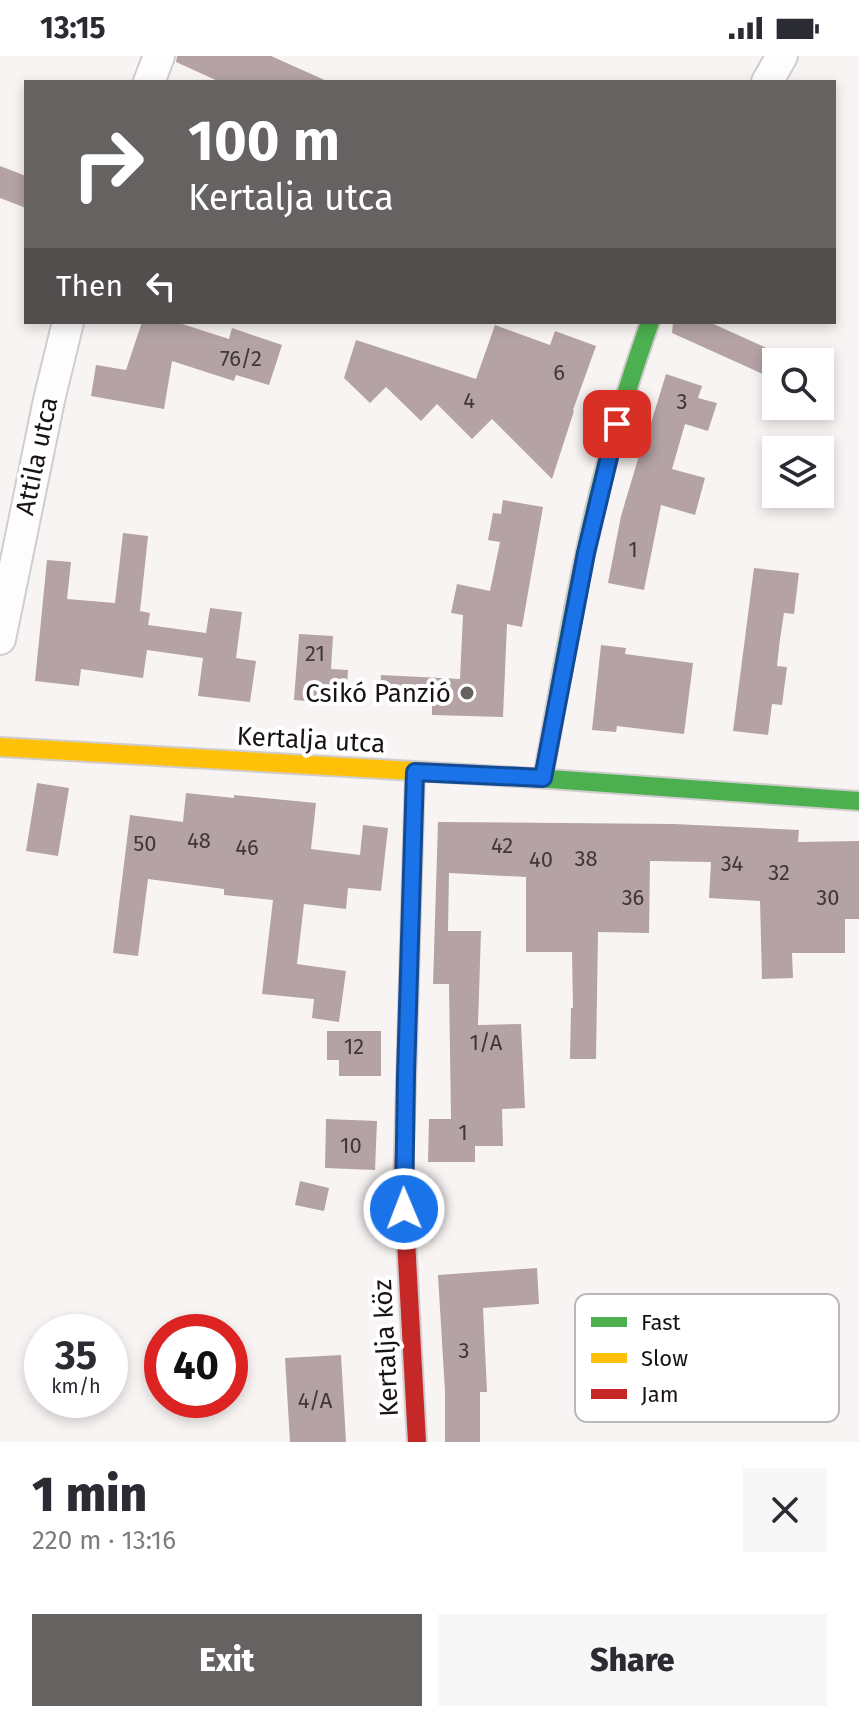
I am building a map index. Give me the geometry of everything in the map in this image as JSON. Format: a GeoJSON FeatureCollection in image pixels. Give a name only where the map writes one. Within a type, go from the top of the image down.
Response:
{"type":"FeatureCollection","features":[{"type":"Feature","properties":{"kind":"street"},"geometry":{"type":"LineString","coordinates":[[150,80],[159,56]]}},
{"type":"Feature","properties":{"kind":"street"},"geometry":{"type":"LineString","coordinates":[[768,80],[782,56]]}},
{"type":"Feature","properties":{"kind":"street","name":"Attila utca"},"geometry":{"type":"LineString","coordinates":[[0,639],[68,324]]}},
{"type":"Feature","properties":{"kind":"street"},"geometry":{"type":"LineString","coordinates":[[543,778],[586,553],[632,370],[649,324]]}},
{"type":"Feature","properties":{"kind":"street","name":"Kertalja utca"},"geometry":{"type":"LineString","coordinates":[[0,747],[543,778],[859,801]]}},
{"type":"Feature","properties":{"kind":"street","name":"Kertalja köz"},"geometry":{"type":"LineString","coordinates":[[415,772],[403,1185],[417,1442]]}},
{"type":"Feature","properties":{"kind":"building"},"geometry":{"type":"Polygon","coordinates":[[[177,56],[271,56],[325,80],[216,80],[176,62],[177,56]]]}},
{"type":"Feature","properties":{"kind":"building"},"geometry":{"type":"Polygon","coordinates":[[[0,166],[24,175],[24,207],[0,198],[0,166]]]}},
{"type":"Feature","properties":{"kind":"building"},"geometry":{"type":"Polygon","coordinates":[[[141,324],[182,324],[229,339],[232,328],[282,345],[269,385],[236,375],[234,381],[172,361],[164,409],[91,396],[96,365],[126,370],[141,324]]]}},
{"type":"Feature","properties":{"kind":"building"},"geometry":{"type":"Polygon","coordinates":[[[673,324],[713,324],[767,348],[762,348],[762,374],[672,333],[673,324]]]}},
{"type":"Feature","properties":{"kind":"building"},"geometry":{"type":"Polygon","coordinates":[[[495,325],[550,345],[555,331],[596,346],[552,479],[492,419],[472,439],[437,404],[421,421],[386,387],[370,403],[344,378],[356,340],[476,379],[495,325]]]}},
{"type":"Feature","properties":{"kind":"building"},"geometry":{"type":"Polygon","coordinates":[[[666,374],[702,386],[698,398],[717,403],[708,431],[685,424],[672,469],[705,478],[695,515],[661,505],[644,590],[608,583],[621,516],[666,374]]]}},
{"type":"Feature","properties":{"kind":"building"},"geometry":{"type":"Polygon","coordinates":[[[503,500],[543,507],[522,627],[507,624],[503,717],[432,715],[432,698],[380,695],[381,675],[460,679],[463,615],[451,613],[457,584],[490,591],[500,542],[488,540],[493,513],[501,514],[503,500]]]}},
{"type":"Feature","properties":{"kind":"building"},"geometry":{"type":"Polygon","coordinates":[[[123,533],[148,536],[140,611],[150,613],[148,625],[206,633],[210,608],[242,612],[236,658],[256,661],[250,702],[198,696],[203,658],[147,650],[143,678],[81,669],[79,686],[35,681],[47,560],[71,562],[67,599],[115,603],[123,533]]]}},
{"type":"Feature","properties":{"kind":"building"},"geometry":{"type":"Polygon","coordinates":[[[754,568],[799,573],[794,614],[784,613],[780,639],[777,666],[787,667],[782,705],[772,704],[768,735],[733,731],[754,568]]]}},
{"type":"Feature","properties":{"kind":"building"},"geometry":{"type":"Polygon","coordinates":[[[299,634],[333,636],[331,669],[348,670],[346,704],[294,700],[299,634]]]}},
{"type":"Feature","properties":{"kind":"building"},"geometry":{"type":"Polygon","coordinates":[[[601,645],[626,648],[625,654],[693,663],[684,734],[617,726],[616,732],[592,730],[601,645]]]}},
{"type":"Feature","properties":{"kind":"building"},"geometry":{"type":"Polygon","coordinates":[[[37,783],[69,788],[58,856],[26,851],[37,783]]]}},
{"type":"Feature","properties":{"kind":"building"},"geometry":{"type":"Polygon","coordinates":[[[186,793],[316,803],[311,849],[360,855],[363,825],[388,828],[381,891],[348,888],[346,909],[304,904],[297,964],[346,971],[339,1022],[312,1018],[314,999],[262,994],[273,900],[224,895],[224,889],[148,879],[138,956],[113,953],[130,815],[183,822],[186,793]]]}},
{"type":"Feature","properties":{"kind":"building"},"geometry":{"type":"Polygon","coordinates":[[[438,822],[674,824],[799,830],[798,842],[859,841],[859,919],[845,919],[845,953],[792,953],[793,978],[762,979],[760,901],[709,898],[711,862],[650,861],[649,933],[598,932],[596,1059],[570,1059],[572,952],[526,952],[526,877],[449,873],[448,931],[481,931],[478,1025],[521,1024],[525,1108],[502,1109],[503,1146],[475,1146],[475,1162],[428,1162],[429,1119],[451,1119],[449,984],[433,984],[438,822]]]}},
{"type":"Feature","properties":{"kind":"building"},"geometry":{"type":"Polygon","coordinates":[[[327,1031],[381,1031],[381,1076],[339,1076],[339,1060],[327,1060],[327,1031]]]}},
{"type":"Feature","properties":{"kind":"building"},"geometry":{"type":"Polygon","coordinates":[[[326,1119],[377,1121],[375,1170],[325,1168],[326,1119]]]}},
{"type":"Feature","properties":{"kind":"building"},"geometry":{"type":"Polygon","coordinates":[[[300,1181],[329,1188],[324,1211],[295,1205],[300,1181]]]}},
{"type":"Feature","properties":{"kind":"building"},"geometry":{"type":"Polygon","coordinates":[[[537,1268],[539,1304],[483,1308],[487,1392],[480,1392],[480,1442],[445,1442],[438,1275],[537,1268]]]}},
{"type":"Feature","properties":{"kind":"building"},"geometry":{"type":"Polygon","coordinates":[[[341,1355],[346,1442],[290,1442],[285,1358],[341,1355]]]}},
{"type":"Feature","properties":{"kind":"traffic: fast"},"geometry":{"type":"LineString","coordinates":[[543,778],[593,517],[619,418],[649,324]]}},
{"type":"Feature","properties":{"kind":"traffic: fast"},"geometry":{"type":"LineString","coordinates":[[535,778],[859,801]]}},
{"type":"Feature","properties":{"kind":"traffic: slow"},"geometry":{"type":"LineString","coordinates":[[0,747],[535,778]]}},
{"type":"Feature","properties":{"kind":"traffic: slow"},"geometry":{"type":"LineString","coordinates":[[404,1151],[415,772]]}},
{"type":"Feature","properties":{"kind":"traffic: jam"},"geometry":{"type":"LineString","coordinates":[[404,1151],[403,1185],[417,1442]]}},
{"type":"Feature","properties":{"kind":"place","name":"Csikó Panzió"},"geometry":{"type":"Point","coordinates":[467,693]}},
{"type":"Feature","properties":{"kind":"route"},"geometry":{"type":"LineString","coordinates":[[404,1209],[415,772],[543,778],[586,553],[617,424]]}}]}
